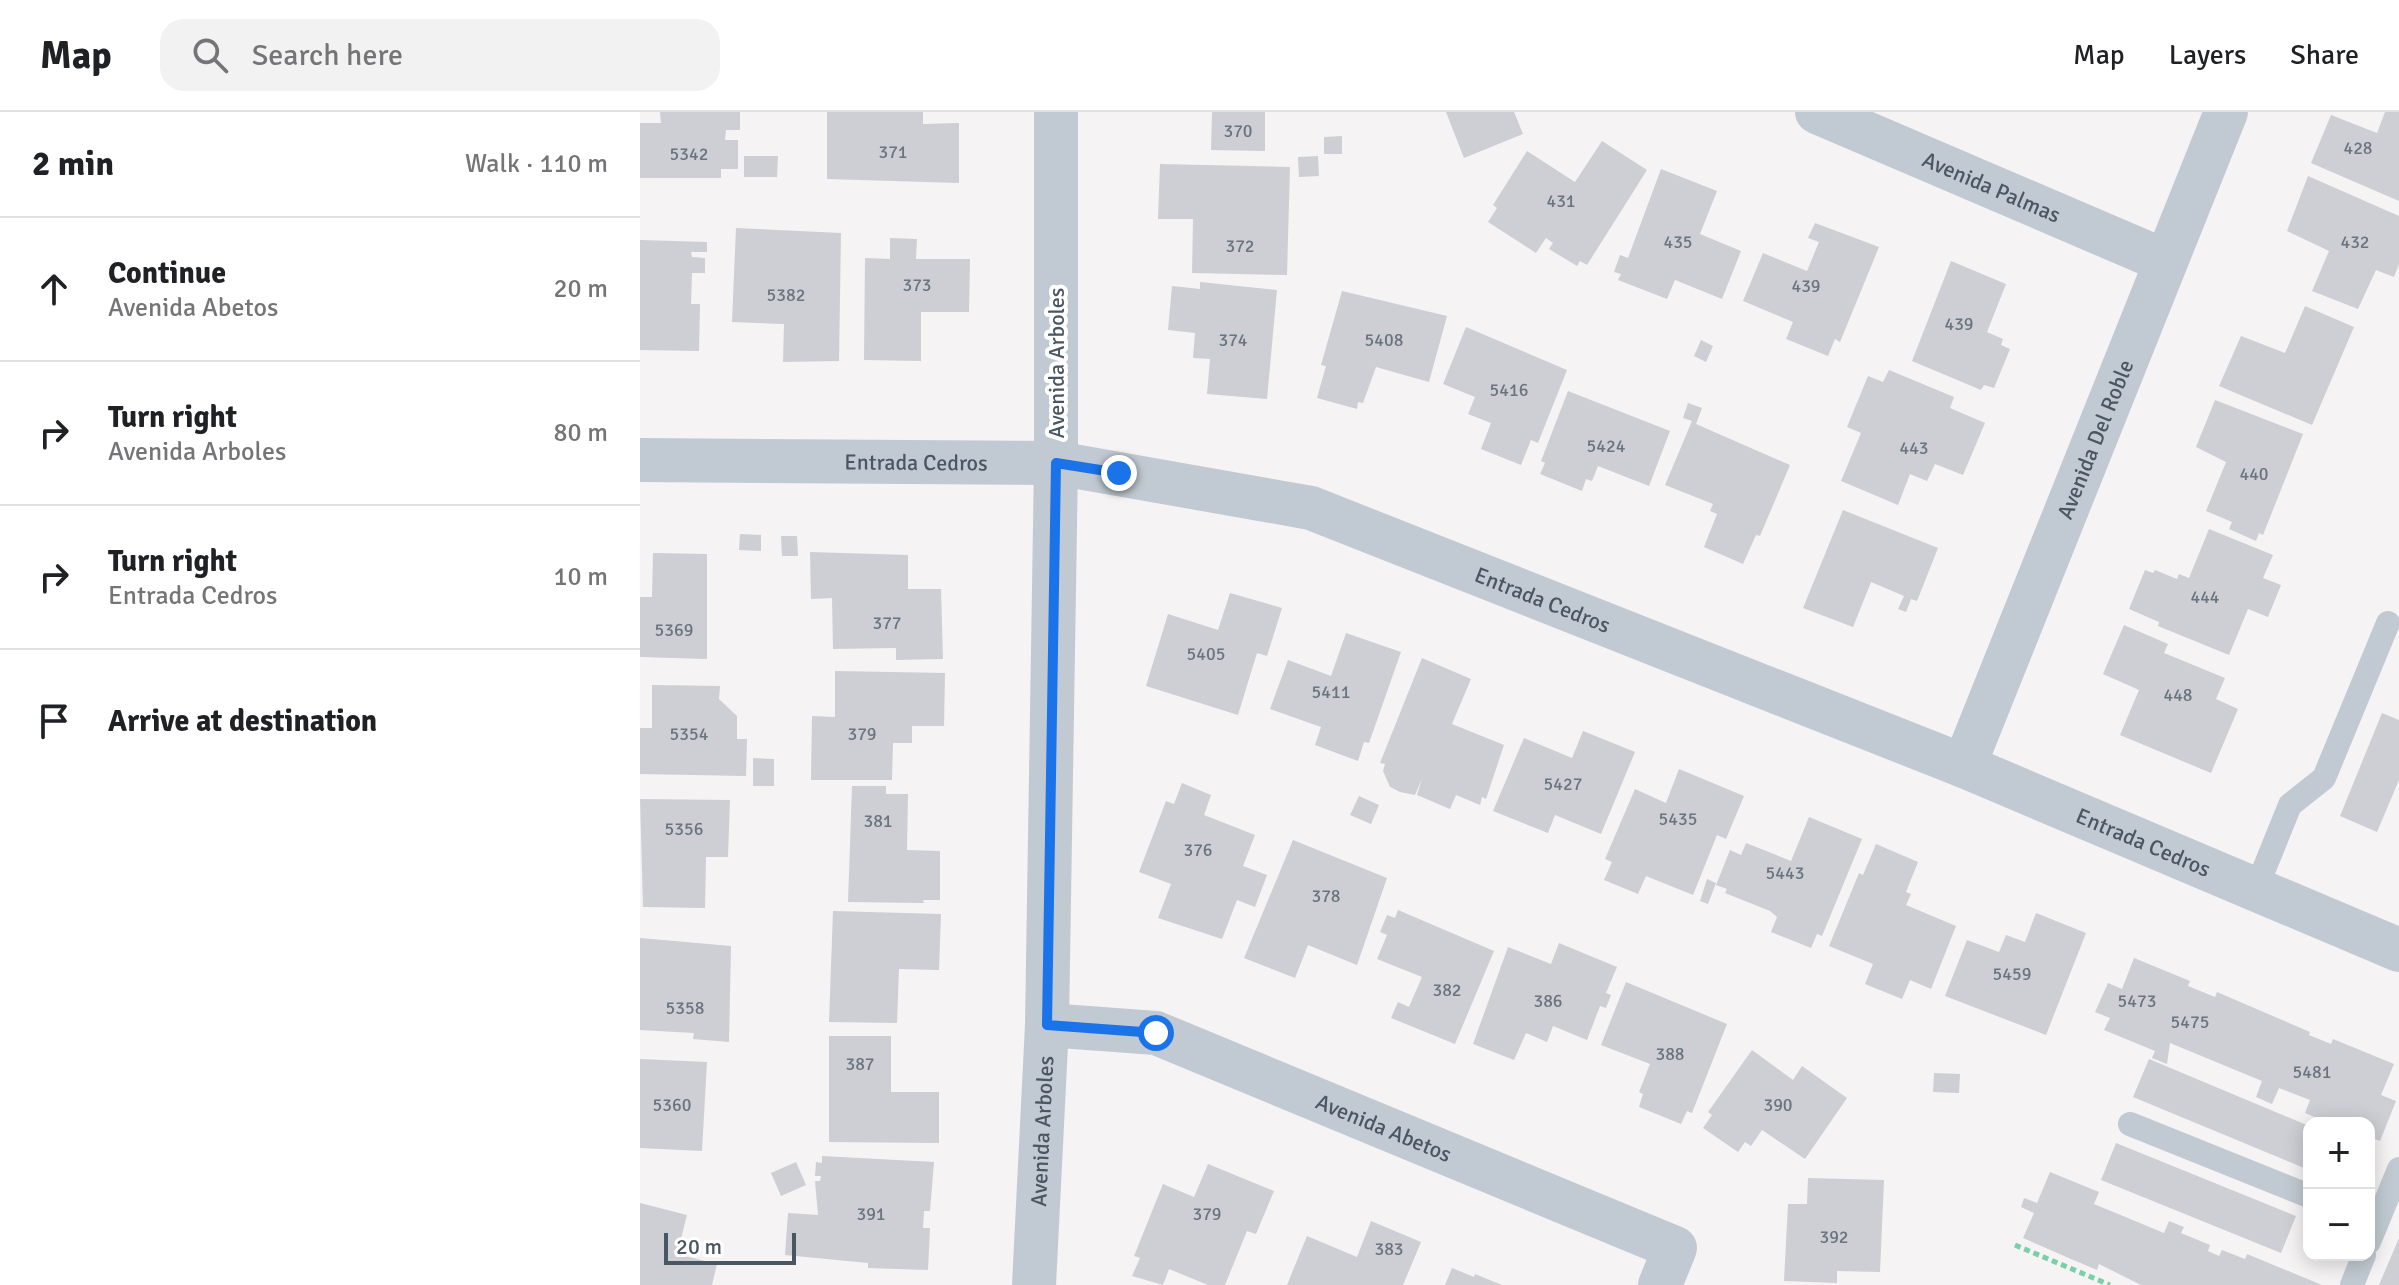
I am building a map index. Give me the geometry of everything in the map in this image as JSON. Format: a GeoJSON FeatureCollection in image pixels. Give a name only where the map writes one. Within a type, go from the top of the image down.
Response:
{"type":"FeatureCollection","features":[{"type":"Feature","properties":{"kind":"street","name":"Avenida Arboles"},"geometry":{"type":"LineString","coordinates":[[1034,1285],[1047,1025],[1056,463],[1056,112]]}},
{"type":"Feature","properties":{"kind":"street","name":"Avenida Palmas"},"geometry":{"type":"LineString","coordinates":[[1817,112],[2165,261]]}},
{"type":"Feature","properties":{"kind":"street","name":"Avenida Del Roble"},"geometry":{"type":"LineString","coordinates":[[1964,766],[2226,112]]}},
{"type":"Feature","properties":{"kind":"street","name":"Entrada Cedros"},"geometry":{"type":"LineString","coordinates":[[640,460],[1056,463],[1311,508],[1964,766],[2399,950]]}},
{"type":"Feature","properties":{"kind":"street","name":"Avenida Abetos"},"geometry":{"type":"LineString","coordinates":[[1047,1025],[1156,1033],[1675,1248],[1660,1285]]}},
{"type":"Feature","properties":{"kind":"lane"},"geometry":{"type":"LineString","coordinates":[[2256,889],[2290,805],[2324,778],[2388,623]]}},
{"type":"Feature","properties":{"kind":"lane"},"geometry":{"type":"LineString","coordinates":[[2130,1124],[2303,1194]]}},
{"type":"Feature","properties":{"kind":"lane"},"geometry":{"type":"LineString","coordinates":[[2375,1222],[2399,1169]]}},
{"type":"Feature","properties":{"kind":"lane"},"geometry":{"type":"LineString","coordinates":[[2352,1285],[2362,1261]]}},
{"type":"Feature","properties":{"kind":"path"},"geometry":{"type":"LineString","coordinates":[[2015,1245],[2110,1285]]}},
{"type":"Feature","properties":{"kind":"building"},"geometry":{"type":"Polygon","coordinates":[[[660,112],[740,112],[740,130],[726,130],[725,140],[738,140],[738,169],[721,169],[721,178],[640,178],[640,123],[661,123],[660,112]]]}},
{"type":"Feature","properties":{"kind":"building"},"geometry":{"type":"Polygon","coordinates":[[[827,112],[923,112],[923,124],[959,123],[959,183],[827,179],[827,112]]]}},
{"type":"Feature","properties":{"kind":"building"},"geometry":{"type":"Polygon","coordinates":[[[1212,112],[1265,112],[1265,151],[1211,150],[1212,112]]]}},
{"type":"Feature","properties":{"kind":"building"},"geometry":{"type":"Polygon","coordinates":[[[1446,112],[1514,112],[1523,134],[1464,158],[1446,112]]]}},
{"type":"Feature","properties":{"kind":"building"},"geometry":{"type":"Polygon","coordinates":[[[2385,112],[2399,112],[2399,201],[2311,163],[2331,115],[2377,133],[2385,112]]]}},
{"type":"Feature","properties":{"kind":"building"},"geometry":{"type":"Polygon","coordinates":[[[1342,136],[1342,154],[1324,154],[1324,137],[1342,136]]]}},
{"type":"Feature","properties":{"kind":"building"},"geometry":{"type":"Polygon","coordinates":[[[1602,141],[1647,170],[1587,265],[1580,261],[1577,266],[1549,249],[1553,243],[1546,238],[1536,253],[1488,222],[1497,208],[1493,205],[1527,151],[1575,182],[1602,141]]]}},
{"type":"Feature","properties":{"kind":"building"},"geometry":{"type":"Polygon","coordinates":[[[744,156],[778,156],[777,177],[744,177],[744,156]]]}},
{"type":"Feature","properties":{"kind":"building"},"geometry":{"type":"Polygon","coordinates":[[[1318,156],[1319,176],[1299,177],[1298,157],[1318,156]]]}},
{"type":"Feature","properties":{"kind":"building"},"geometry":{"type":"Polygon","coordinates":[[[1160,164],[1290,167],[1287,275],[1192,273],[1193,219],[1158,219],[1160,164]]]}},
{"type":"Feature","properties":{"kind":"building"},"geometry":{"type":"Polygon","coordinates":[[[1661,169],[1717,191],[1700,234],[1741,251],[1722,299],[1675,280],[1667,299],[1618,280],[1621,274],[1614,272],[1620,255],[1628,258],[1661,169]]]}},
{"type":"Feature","properties":{"kind":"building"},"geometry":{"type":"Polygon","coordinates":[[[2308,176],[2399,216],[2399,264],[2394,277],[2376,270],[2358,309],[2312,291],[2329,251],[2287,231],[2308,176]]]}},
{"type":"Feature","properties":{"kind":"building"},"geometry":{"type":"Polygon","coordinates":[[[1815,223],[1879,247],[1840,342],[1835,339],[1828,356],[1786,339],[1793,322],[1743,301],[1763,253],[1807,271],[1819,242],[1808,238],[1815,223]]]}},
{"type":"Feature","properties":{"kind":"building"},"geometry":{"type":"Polygon","coordinates":[[[736,228],[841,233],[839,361],[783,362],[784,324],[732,322],[736,228]]]}},
{"type":"Feature","properties":{"kind":"building"},"geometry":{"type":"Polygon","coordinates":[[[890,238],[917,239],[916,259],[970,259],[969,312],[921,312],[921,361],[864,360],[865,258],[890,259],[890,238]]]}},
{"type":"Feature","properties":{"kind":"building"},"geometry":{"type":"Polygon","coordinates":[[[640,240],[707,242],[707,252],[691,252],[692,257],[705,258],[705,273],[692,273],[691,304],[700,304],[699,351],[640,350],[640,240]]]}},
{"type":"Feature","properties":{"kind":"building"},"geometry":{"type":"Polygon","coordinates":[[[1951,261],[2006,284],[1987,332],[2003,339],[2001,345],[2010,349],[1994,388],[1984,385],[1981,390],[1912,361],[1951,261]]]}},
{"type":"Feature","properties":{"kind":"building"},"geometry":{"type":"Polygon","coordinates":[[[1200,282],[1277,290],[1267,399],[1207,394],[1210,359],[1193,358],[1195,333],[1168,330],[1172,286],[1200,289],[1200,282]]]}},
{"type":"Feature","properties":{"kind":"building"},"geometry":{"type":"Polygon","coordinates":[[[1342,291],[1447,316],[1429,382],[1376,367],[1363,403],[1358,402],[1357,409],[1317,398],[1326,366],[1321,365],[1342,291]]]}},
{"type":"Feature","properties":{"kind":"building"},"geometry":{"type":"Polygon","coordinates":[[[2305,306],[2354,327],[2312,425],[2219,386],[2241,336],[2285,353],[2305,306]]]}},
{"type":"Feature","properties":{"kind":"building"},"geometry":{"type":"Polygon","coordinates":[[[1466,327],[1567,370],[1538,443],[1531,440],[1521,465],[1481,449],[1491,423],[1468,414],[1475,397],[1443,384],[1466,327]]]}},
{"type":"Feature","properties":{"kind":"building"},"geometry":{"type":"Polygon","coordinates":[[[1701,340],[1713,346],[1706,362],[1694,356],[1701,340]]]}},
{"type":"Feature","properties":{"kind":"building"},"geometry":{"type":"Polygon","coordinates":[[[1889,370],[1954,397],[1950,408],[1985,423],[1963,475],[1935,464],[1927,481],[1910,474],[1898,505],[1841,481],[1861,433],[1847,427],[1868,376],[1883,382],[1889,370]]]}},
{"type":"Feature","properties":{"kind":"building"},"geometry":{"type":"Polygon","coordinates":[[[1568,391],[1670,431],[1649,486],[1598,466],[1592,481],[1586,479],[1582,491],[1540,474],[1545,463],[1541,461],[1568,391]]]}},
{"type":"Feature","properties":{"kind":"building"},"geometry":{"type":"Polygon","coordinates":[[[2215,400],[2303,434],[2263,535],[2259,533],[2256,541],[2229,529],[2232,522],[2206,511],[2226,462],[2196,447],[2215,400]]]}},
{"type":"Feature","properties":{"kind":"building"},"geometry":{"type":"Polygon","coordinates":[[[1688,403],[1702,408],[1696,424],[1790,465],[1760,536],[1756,535],[1743,564],[1704,547],[1717,514],[1710,511],[1713,504],[1665,485],[1692,421],[1683,418],[1688,403]]]}},
{"type":"Feature","properties":{"kind":"building"},"geometry":{"type":"Polygon","coordinates":[[[1843,510],[1938,548],[1917,601],[1911,599],[1906,612],[1898,609],[1904,596],[1871,582],[1853,627],[1803,608],[1843,510]]]}},
{"type":"Feature","properties":{"kind":"building"},"geometry":{"type":"Polygon","coordinates":[[[2209,529],[2273,555],[2263,578],[2281,585],[2268,617],[2248,609],[2229,655],[2158,626],[2159,622],[2129,609],[2145,570],[2153,573],[2155,570],[2177,579],[2179,574],[2189,578],[2209,529]]]}},
{"type":"Feature","properties":{"kind":"building"},"geometry":{"type":"Polygon","coordinates":[[[740,534],[761,535],[761,551],[739,550],[740,534]]]}},
{"type":"Feature","properties":{"kind":"building"},"geometry":{"type":"Polygon","coordinates":[[[781,536],[797,536],[798,556],[782,556],[781,536]]]}},
{"type":"Feature","properties":{"kind":"building"},"geometry":{"type":"Polygon","coordinates":[[[810,552],[908,555],[908,589],[941,589],[943,659],[896,660],[896,648],[833,649],[832,598],[811,599],[810,552]]]}},
{"type":"Feature","properties":{"kind":"building"},"geometry":{"type":"Polygon","coordinates":[[[653,553],[707,554],[707,659],[640,657],[640,597],[652,597],[653,553]]]}},
{"type":"Feature","properties":{"kind":"building"},"geometry":{"type":"Polygon","coordinates":[[[1230,593],[1282,608],[1267,656],[1257,653],[1238,715],[1146,686],[1168,614],[1218,630],[1230,593]]]}},
{"type":"Feature","properties":{"kind":"building"},"geometry":{"type":"Polygon","coordinates":[[[2124,625],[2168,644],[2164,653],[2225,678],[2216,699],[2238,709],[2211,773],[2120,735],[2139,690],[2103,674],[2124,625]]]}},
{"type":"Feature","properties":{"kind":"building"},"geometry":{"type":"Polygon","coordinates":[[[1346,633],[1401,652],[1369,743],[1364,742],[1358,761],[1315,745],[1321,727],[1270,709],[1288,660],[1331,676],[1346,633]]]}},
{"type":"Feature","properties":{"kind":"building"},"geometry":{"type":"Polygon","coordinates":[[[1422,658],[1471,679],[1452,724],[1504,745],[1486,799],[1482,797],[1480,805],[1456,795],[1450,809],[1417,795],[1422,779],[1415,795],[1400,792],[1390,787],[1383,771],[1385,764],[1380,763],[1422,658]]]}},
{"type":"Feature","properties":{"kind":"building"},"geometry":{"type":"Polygon","coordinates":[[[835,671],[945,673],[944,726],[912,726],[912,743],[893,743],[892,780],[811,780],[812,716],[835,717],[835,671]]]}},
{"type":"Feature","properties":{"kind":"building"},"geometry":{"type":"Polygon","coordinates":[[[652,685],[720,686],[719,699],[737,716],[737,739],[747,739],[746,776],[640,774],[640,728],[652,728],[652,685]]]}},
{"type":"Feature","properties":{"kind":"building"},"geometry":{"type":"Polygon","coordinates":[[[2382,713],[2399,720],[2399,780],[2377,832],[2340,816],[2382,713]]]}},
{"type":"Feature","properties":{"kind":"building"},"geometry":{"type":"Polygon","coordinates":[[[1583,731],[1635,752],[1601,834],[1555,815],[1548,833],[1493,811],[1524,738],[1572,758],[1583,731]]]}},
{"type":"Feature","properties":{"kind":"building"},"geometry":{"type":"Polygon","coordinates":[[[753,758],[774,759],[774,786],[753,786],[753,758]]]}},
{"type":"Feature","properties":{"kind":"building"},"geometry":{"type":"Polygon","coordinates":[[[1679,769],[1744,796],[1726,839],[1717,835],[1693,895],[1646,876],[1638,894],[1604,880],[1612,862],[1605,859],[1635,789],[1666,803],[1679,769]]]}},
{"type":"Feature","properties":{"kind":"building"},"geometry":{"type":"Polygon","coordinates":[[[1182,783],[1211,795],[1204,815],[1255,835],[1243,866],[1267,875],[1255,907],[1237,900],[1222,939],[1158,918],[1171,884],[1139,872],[1166,801],[1174,804],[1182,783]]]}},
{"type":"Feature","properties":{"kind":"building"},"geometry":{"type":"Polygon","coordinates":[[[852,786],[886,786],[886,794],[908,794],[907,850],[940,851],[940,900],[923,900],[924,903],[848,902],[852,786]]]}},
{"type":"Feature","properties":{"kind":"building"},"geometry":{"type":"Polygon","coordinates":[[[1359,796],[1379,805],[1371,824],[1350,815],[1359,796]]]}},
{"type":"Feature","properties":{"kind":"building"},"geometry":{"type":"Polygon","coordinates":[[[640,799],[730,800],[728,857],[706,857],[705,908],[643,907],[640,799]]]}},
{"type":"Feature","properties":{"kind":"building"},"geometry":{"type":"Polygon","coordinates":[[[1809,817],[1862,839],[1822,936],[1817,934],[1811,948],[1771,932],[1777,917],[1770,911],[1725,893],[1727,889],[1716,885],[1730,850],[1741,855],[1746,843],[1791,861],[1809,817]]]}},
{"type":"Feature","properties":{"kind":"building"},"geometry":{"type":"Polygon","coordinates":[[[1293,840],[1387,878],[1357,965],[1308,945],[1295,978],[1244,958],[1293,840]]]}},
{"type":"Feature","properties":{"kind":"building"},"geometry":{"type":"Polygon","coordinates":[[[1876,844],[1918,862],[1906,892],[1911,894],[1906,905],[1956,926],[1931,989],[1910,980],[1902,999],[1865,984],[1873,964],[1829,946],[1859,873],[1863,875],[1876,844]]]}},
{"type":"Feature","properties":{"kind":"building"},"geometry":{"type":"Polygon","coordinates":[[[1707,879],[1716,883],[1708,904],[1700,901],[1707,879]]]}},
{"type":"Feature","properties":{"kind":"building"},"geometry":{"type":"Polygon","coordinates":[[[1398,910],[1494,951],[1455,1044],[1391,1018],[1398,1002],[1409,1007],[1422,977],[1377,959],[1387,935],[1380,932],[1387,915],[1395,918],[1398,910]]]}},
{"type":"Feature","properties":{"kind":"building"},"geometry":{"type":"Polygon","coordinates":[[[833,911],[941,914],[939,970],[899,969],[897,1023],[829,1022],[833,911]]]}},
{"type":"Feature","properties":{"kind":"building"},"geometry":{"type":"Polygon","coordinates":[[[2036,913],[2086,933],[2046,1035],[1945,996],[1967,940],[1999,952],[2006,935],[2025,942],[2036,913]]]}},
{"type":"Feature","properties":{"kind":"building"},"geometry":{"type":"Polygon","coordinates":[[[640,938],[731,946],[729,1042],[693,1039],[694,1033],[640,1030],[640,938]]]}},
{"type":"Feature","properties":{"kind":"building"},"geometry":{"type":"Polygon","coordinates":[[[1559,943],[1617,967],[1606,993],[1611,995],[1606,1008],[1600,1006],[1587,1040],[1553,1026],[1547,1042],[1526,1033],[1514,1060],[1473,1044],[1508,947],[1551,964],[1559,943]]]}},
{"type":"Feature","properties":{"kind":"building"},"geometry":{"type":"Polygon","coordinates":[[[2134,958],[2190,981],[2188,986],[2215,997],[2217,992],[2331,1044],[2333,1039],[2394,1064],[2381,1095],[2396,1101],[2380,1141],[2375,1139],[2375,1117],[2315,1117],[2305,1113],[2310,1100],[2279,1088],[2272,1104],[2256,1097],[2262,1081],[2170,1043],[2167,1064],[2152,1058],[2155,1051],[2104,1030],[2110,1018],[2095,1012],[2108,983],[2122,989],[2134,958]]]}},
{"type":"Feature","properties":{"kind":"building"},"geometry":{"type":"Polygon","coordinates":[[[1626,982],[1727,1024],[1692,1113],[1687,1111],[1681,1124],[1639,1107],[1643,1094],[1639,1092],[1650,1064],[1601,1045],[1626,982]]]}},
{"type":"Feature","properties":{"kind":"building"},"geometry":{"type":"Polygon","coordinates":[[[829,1036],[891,1036],[891,1092],[939,1092],[939,1143],[829,1142],[829,1036]]]}},
{"type":"Feature","properties":{"kind":"building"},"geometry":{"type":"Polygon","coordinates":[[[1752,1050],[1793,1080],[1802,1066],[1847,1098],[1805,1159],[1762,1130],[1751,1146],[1745,1142],[1738,1152],[1703,1128],[1712,1115],[1708,1112],[1752,1050]]]}},
{"type":"Feature","properties":{"kind":"building"},"geometry":{"type":"Polygon","coordinates":[[[640,1059],[707,1062],[702,1151],[640,1148],[640,1059]]]}},
{"type":"Feature","properties":{"kind":"building"},"geometry":{"type":"Polygon","coordinates":[[[2149,1059],[2303,1123],[2303,1168],[2133,1097],[2149,1059]]]}},
{"type":"Feature","properties":{"kind":"building"},"geometry":{"type":"Polygon","coordinates":[[[1934,1073],[1960,1074],[1959,1093],[1933,1092],[1934,1073]]]}},
{"type":"Feature","properties":{"kind":"building"},"geometry":{"type":"Polygon","coordinates":[[[2116,1143],[2296,1216],[2281,1253],[2101,1180],[2116,1143]]]}},
{"type":"Feature","properties":{"kind":"building"},"geometry":{"type":"Polygon","coordinates":[[[822,1156],[934,1162],[930,1211],[924,1211],[923,1228],[930,1228],[928,1270],[868,1268],[868,1263],[785,1255],[788,1213],[818,1215],[815,1181],[820,1181],[821,1176],[815,1176],[816,1162],[822,1163],[822,1156]]]}},
{"type":"Feature","properties":{"kind":"building"},"geometry":{"type":"Polygon","coordinates":[[[796,1162],[806,1185],[781,1196],[771,1173],[796,1162]]]}},
{"type":"Feature","properties":{"kind":"building"},"geometry":{"type":"Polygon","coordinates":[[[1208,1164],[1274,1191],[1256,1234],[1247,1231],[1225,1285],[1208,1285],[1169,1269],[1163,1285],[1132,1276],[1140,1258],[1134,1256],[1163,1184],[1194,1197],[1208,1164]]]}},
{"type":"Feature","properties":{"kind":"building"},"geometry":{"type":"Polygon","coordinates":[[[2050,1172],[2099,1192],[2094,1204],[2164,1233],[2169,1221],[2184,1227],[2181,1233],[2210,1245],[2208,1251],[2219,1256],[2222,1250],[2245,1259],[2247,1254],[2322,1285],[2141,1285],[2099,1264],[2097,1270],[2023,1238],[2034,1213],[2021,1207],[2024,1198],[2037,1203],[2050,1172]]]}},
{"type":"Feature","properties":{"kind":"building"},"geometry":{"type":"Polygon","coordinates":[[[1808,1178],[1884,1180],[1880,1272],[1837,1271],[1837,1283],[1784,1281],[1788,1204],[1807,1204],[1808,1178]]]}},
{"type":"Feature","properties":{"kind":"building"},"geometry":{"type":"Polygon","coordinates":[[[640,1203],[687,1215],[677,1254],[717,1264],[712,1285],[640,1285],[640,1203]]]}},
{"type":"Feature","properties":{"kind":"building"},"geometry":{"type":"Polygon","coordinates":[[[1371,1221],[1421,1242],[1403,1285],[1287,1285],[1307,1236],[1357,1257],[1371,1221]]]}},
{"type":"Feature","properties":{"kind":"building"},"geometry":{"type":"Polygon","coordinates":[[[2399,1238],[2399,1285],[2379,1285],[2399,1238]]]}},
{"type":"Feature","properties":{"kind":"building"},"geometry":{"type":"Polygon","coordinates":[[[1452,1268],[1474,1277],[1475,1274],[1502,1285],[1445,1285],[1452,1268]]]}},
{"type":"Feature","properties":{"kind":"route"},"geometry":{"type":"LineString","coordinates":[[1119,473],[1056,463],[1047,1025],[1156,1033]]}}]}
